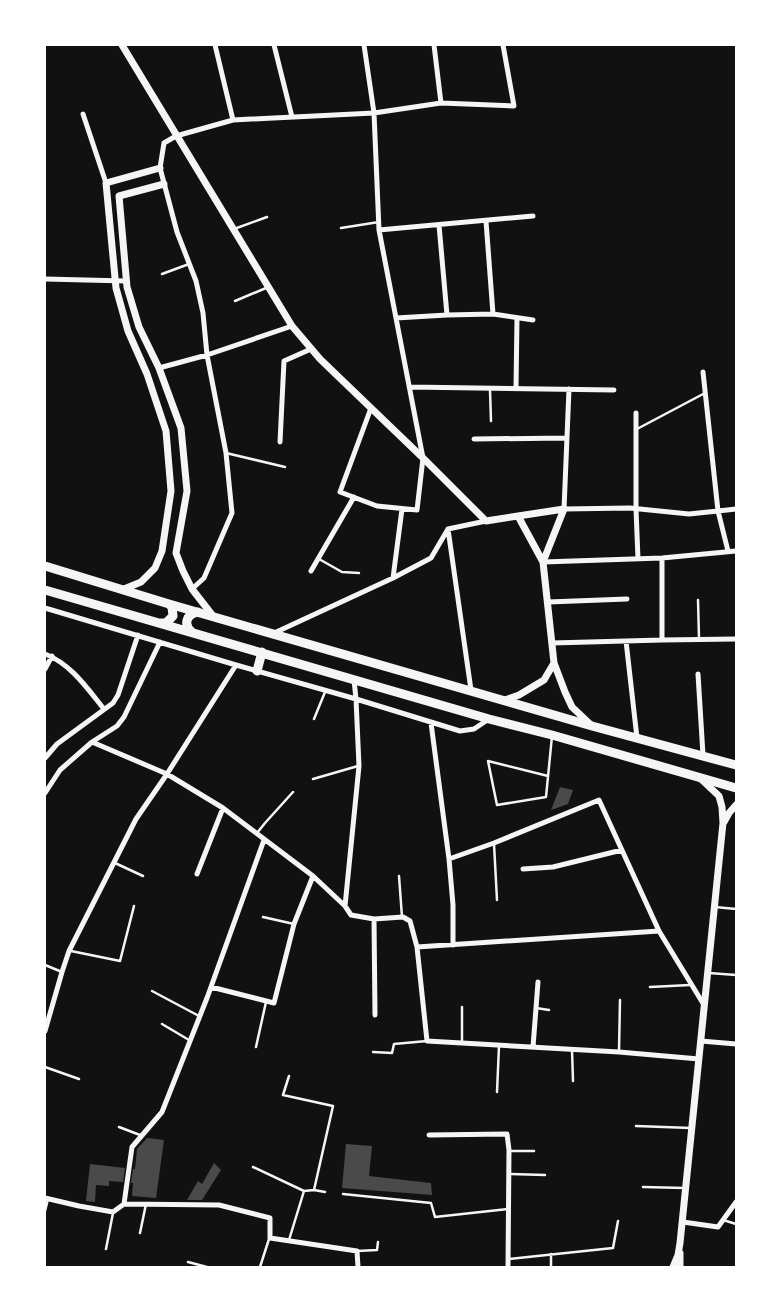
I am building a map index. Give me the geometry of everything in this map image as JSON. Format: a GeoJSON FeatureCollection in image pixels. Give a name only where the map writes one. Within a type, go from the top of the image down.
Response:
{"type":"FeatureCollection","features":[{"type":"Feature","properties":{"kind":"main road"},"geometry":{"type":"LineString","coordinates":[[45,566],[272,634],[592,726],[736,765]]}},
{"type":"Feature","properties":{"kind":"main road"},"geometry":{"type":"LineString","coordinates":[[45,590],[736,788]]}},
{"type":"Feature","properties":{"kind":"main road"},"geometry":{"type":"LineString","coordinates":[[161,624],[166,623],[173,616],[172,607],[169,604]]}},
{"type":"Feature","properties":{"kind":"main road"},"geometry":{"type":"LineString","coordinates":[[192,632],[186,625],[186,620],[193,612],[198,612]]}},
{"type":"Feature","properties":{"kind":"main road"},"geometry":{"type":"LineString","coordinates":[[257,671],[262,652]]}},
{"type":"Feature","properties":{"kind":"street"},"geometry":{"type":"LineString","coordinates":[[215,45],[233,120]]}},
{"type":"Feature","properties":{"kind":"street"},"geometry":{"type":"LineString","coordinates":[[274,45],[292,117]]}},
{"type":"Feature","properties":{"kind":"street"},"geometry":{"type":"LineString","coordinates":[[364,45],[374,113],[379,230],[423,458],[417,510],[377,506],[340,492],[371,408]]}},
{"type":"Feature","properties":{"kind":"street"},"geometry":{"type":"LineString","coordinates":[[434,45],[441,103]]}},
{"type":"Feature","properties":{"kind":"street"},"geometry":{"type":"LineString","coordinates":[[192,589],[204,578],[232,513],[226,452],[207,355],[203,313],[196,281],[177,232],[160,168],[164,143],[176,136],[233,120],[374,113],[441,103],[514,106],[503,45]]}},
{"type":"Feature","properties":{"kind":"street"},"geometry":{"type":"LineString","coordinates":[[124,46],[176,136],[292,326],[320,359],[486,520]]}},
{"type":"Feature","properties":{"kind":"street"},"geometry":{"type":"LineString","coordinates":[[83,114],[106,183],[116,288],[128,331],[147,374],[166,431],[171,491],[162,551],[155,568],[141,582],[124,589]]}},
{"type":"Feature","properties":{"kind":"street"},"geometry":{"type":"LineString","coordinates":[[106,183],[160,168]]}},
{"type":"Feature","properties":{"kind":"street"},"geometry":{"type":"LineString","coordinates":[[164,184],[119,196],[126,281],[139,327],[159,368],[181,428],[187,491],[176,553],[192,589],[213,616]]}},
{"type":"Feature","properties":{"kind":"street"},"geometry":{"type":"LineString","coordinates":[[379,230],[533,216]]}},
{"type":"Feature","properties":{"kind":"street"},"geometry":{"type":"LineString","coordinates":[[486,220],[492,314]]}},
{"type":"Feature","properties":{"kind":"street"},"geometry":{"type":"LineString","coordinates":[[438,225],[447,314]]}},
{"type":"Feature","properties":{"kind":"street"},"geometry":{"type":"LineString","coordinates":[[45,279],[126,281]]}},
{"type":"Feature","properties":{"kind":"street"},"geometry":{"type":"LineString","coordinates":[[396,318],[447,314],[492,314],[533,320]]}},
{"type":"Feature","properties":{"kind":"street"},"geometry":{"type":"LineString","coordinates":[[516,388],[517,318]]}},
{"type":"Feature","properties":{"kind":"street"},"geometry":{"type":"LineString","coordinates":[[159,368],[207,355],[292,326]]}},
{"type":"Feature","properties":{"kind":"street"},"geometry":{"type":"LineString","coordinates":[[280,442],[284,361],[311,349]]}},
{"type":"Feature","properties":{"kind":"street"},"geometry":{"type":"LineString","coordinates":[[703,372],[718,510],[728,551]]}},
{"type":"Feature","properties":{"kind":"street"},"geometry":{"type":"LineString","coordinates":[[409,387],[614,390]]}},
{"type":"Feature","properties":{"kind":"street"},"geometry":{"type":"LineString","coordinates":[[543,562],[564,509],[569,389]]}},
{"type":"Feature","properties":{"kind":"street"},"geometry":{"type":"LineString","coordinates":[[636,413],[638,559]]}},
{"type":"Feature","properties":{"kind":"street"},"geometry":{"type":"LineString","coordinates":[[474,439],[567,438]]}},
{"type":"Feature","properties":{"kind":"street"},"geometry":{"type":"LineString","coordinates":[[312,571],[354,498]]}},
{"type":"Feature","properties":{"kind":"street"},"geometry":{"type":"LineString","coordinates":[[393,578],[402,508]]}},
{"type":"Feature","properties":{"kind":"street"},"geometry":{"type":"LineString","coordinates":[[272,634],[393,578],[431,558],[448,529],[486,520],[564,509],[636,508],[689,514],[736,509]]}},
{"type":"Feature","properties":{"kind":"street"},"geometry":{"type":"LineString","coordinates":[[518,516],[543,562],[554,663],[572,707],[592,726]]}},
{"type":"Feature","properties":{"kind":"street"},"geometry":{"type":"LineString","coordinates":[[448,529],[471,690]]}},
{"type":"Feature","properties":{"kind":"street"},"geometry":{"type":"LineString","coordinates":[[543,562],[662,558],[736,551]]}},
{"type":"Feature","properties":{"kind":"street"},"geometry":{"type":"LineString","coordinates":[[662,558],[662,640]]}},
{"type":"Feature","properties":{"kind":"street"},"geometry":{"type":"LineString","coordinates":[[548,602],[627,598]]}},
{"type":"Feature","properties":{"kind":"street"},"geometry":{"type":"LineString","coordinates":[[45,608],[460,731],[474,729],[489,718]]}},
{"type":"Feature","properties":{"kind":"street"},"geometry":{"type":"LineString","coordinates":[[45,758],[57,744],[113,703],[118,696],[138,636]]}},
{"type":"Feature","properties":{"kind":"street"},"geometry":{"type":"LineString","coordinates":[[552,643],[736,638]]}},
{"type":"Feature","properties":{"kind":"street"},"geometry":{"type":"LineString","coordinates":[[626,641],[637,738]]}},
{"type":"Feature","properties":{"kind":"street"},"geometry":{"type":"LineString","coordinates":[[45,793],[60,770],[92,742],[117,726],[124,718],[160,642]]}},
{"type":"Feature","properties":{"kind":"street"},"geometry":{"type":"LineString","coordinates":[[45,654],[52,656],[68,667],[104,710]]}},
{"type":"Feature","properties":{"kind":"street"},"geometry":{"type":"LineString","coordinates":[[45,669],[52,656]]}},
{"type":"Feature","properties":{"kind":"street"},"geometry":{"type":"LineString","coordinates":[[505,700],[544,680],[554,663]]}},
{"type":"Feature","properties":{"kind":"street"},"geometry":{"type":"LineString","coordinates":[[45,1031],[69,950],[136,819],[236,666]]}},
{"type":"Feature","properties":{"kind":"street"},"geometry":{"type":"LineString","coordinates":[[698,674],[703,756]]}},
{"type":"Feature","properties":{"kind":"street"},"geometry":{"type":"LineString","coordinates":[[345,906],[359,766],[354,679]]}},
{"type":"Feature","properties":{"kind":"street"},"geometry":{"type":"LineString","coordinates":[[431,723],[449,859],[453,945]]}},
{"type":"Feature","properties":{"kind":"street"},"geometry":{"type":"LineString","coordinates":[[92,742],[167,774],[223,808],[313,876],[345,906],[351,915],[374,919],[402,918],[410,921],[417,947],[427,1041],[619,1052],[699,1059]]}},
{"type":"Feature","properties":{"kind":"street"},"geometry":{"type":"LineString","coordinates":[[673,1267],[678,1255],[683,1222],[707,973],[724,823],[719,796],[699,777]]}},
{"type":"Feature","properties":{"kind":"street"},"geometry":{"type":"LineString","coordinates":[[449,859],[494,843],[599,800],[659,931],[704,1005]]}},
{"type":"Feature","properties":{"kind":"street"},"geometry":{"type":"LineString","coordinates":[[724,823],[728,813],[736,805]]}},
{"type":"Feature","properties":{"kind":"street"},"geometry":{"type":"LineString","coordinates":[[197,874],[223,808]]}},
{"type":"Feature","properties":{"kind":"street"},"geometry":{"type":"LineString","coordinates":[[124,1204],[132,1147],[162,1112],[200,1017],[264,840]]}},
{"type":"Feature","properties":{"kind":"street"},"geometry":{"type":"LineString","coordinates":[[523,869],[553,867],[622,850]]}},
{"type":"Feature","properties":{"kind":"street"},"geometry":{"type":"LineString","coordinates":[[211,987],[274,1003],[294,924],[313,876]]}},
{"type":"Feature","properties":{"kind":"street"},"geometry":{"type":"LineString","coordinates":[[374,919],[375,1015]]}},
{"type":"Feature","properties":{"kind":"street"},"geometry":{"type":"LineString","coordinates":[[417,947],[659,931]]}},
{"type":"Feature","properties":{"kind":"street"},"geometry":{"type":"LineString","coordinates":[[533,1047],[538,982]]}},
{"type":"Feature","properties":{"kind":"street"},"geometry":{"type":"LineString","coordinates":[[701,1041],[736,1044]]}},
{"type":"Feature","properties":{"kind":"street"},"geometry":{"type":"LineString","coordinates":[[430,1135],[507,1134],[509,1150],[508,1267]]}},
{"type":"Feature","properties":{"kind":"street"},"geometry":{"type":"LineString","coordinates":[[46,1199],[113,1212],[124,1204],[220,1205],[270,1218],[270,1238],[357,1251],[358,1267]]}},
{"type":"Feature","properties":{"kind":"street"},"geometry":{"type":"LineString","coordinates":[[683,1222],[718,1227],[736,1202]]}},
{"type":"Feature","properties":{"kind":"street"},"geometry":{"type":"LineString","coordinates":[[680,1243],[680,1267]]}},
{"type":"Feature","properties":{"kind":"lane"},"geometry":{"type":"LineString","coordinates":[[233,229],[268,217]]}},
{"type":"Feature","properties":{"kind":"lane"},"geometry":{"type":"LineString","coordinates":[[341,228],[379,222]]}},
{"type":"Feature","properties":{"kind":"lane"},"geometry":{"type":"LineString","coordinates":[[162,274],[189,264]]}},
{"type":"Feature","properties":{"kind":"lane"},"geometry":{"type":"LineString","coordinates":[[235,301],[268,287]]}},
{"type":"Feature","properties":{"kind":"lane"},"geometry":{"type":"LineString","coordinates":[[490,388],[491,421]]}},
{"type":"Feature","properties":{"kind":"lane"},"geometry":{"type":"LineString","coordinates":[[636,430],[705,393]]}},
{"type":"Feature","properties":{"kind":"lane"},"geometry":{"type":"LineString","coordinates":[[226,452],[285,468]]}},
{"type":"Feature","properties":{"kind":"lane"},"geometry":{"type":"LineString","coordinates":[[318,559],[342,572],[359,574]]}},
{"type":"Feature","properties":{"kind":"lane"},"geometry":{"type":"LineString","coordinates":[[698,600],[699,639]]}},
{"type":"Feature","properties":{"kind":"lane"},"geometry":{"type":"LineString","coordinates":[[314,719],[326,690]]}},
{"type":"Feature","properties":{"kind":"lane"},"geometry":{"type":"LineString","coordinates":[[548,776],[488,761],[497,805],[546,797],[552,735]]}},
{"type":"Feature","properties":{"kind":"lane"},"geometry":{"type":"LineString","coordinates":[[313,779],[359,766]]}},
{"type":"Feature","properties":{"kind":"lane"},"geometry":{"type":"LineString","coordinates":[[257,833],[293,792]]}},
{"type":"Feature","properties":{"kind":"lane"},"geometry":{"type":"LineString","coordinates":[[494,843],[497,900]]}},
{"type":"Feature","properties":{"kind":"lane"},"geometry":{"type":"LineString","coordinates":[[114,862],[143,876]]}},
{"type":"Feature","properties":{"kind":"lane"},"geometry":{"type":"LineString","coordinates":[[399,876],[402,918]]}},
{"type":"Feature","properties":{"kind":"lane"},"geometry":{"type":"LineString","coordinates":[[69,950],[120,961],[134,906]]}},
{"type":"Feature","properties":{"kind":"lane"},"geometry":{"type":"LineString","coordinates":[[714,907],[736,909]]}},
{"type":"Feature","properties":{"kind":"lane"},"geometry":{"type":"LineString","coordinates":[[263,917],[294,924]]}},
{"type":"Feature","properties":{"kind":"lane"},"geometry":{"type":"LineString","coordinates":[[45,965],[62,972]]}},
{"type":"Feature","properties":{"kind":"lane"},"geometry":{"type":"LineString","coordinates":[[707,973],[736,975]]}},
{"type":"Feature","properties":{"kind":"lane"},"geometry":{"type":"LineString","coordinates":[[650,987],[692,985]]}},
{"type":"Feature","properties":{"kind":"lane"},"geometry":{"type":"LineString","coordinates":[[152,991],[200,1017]]}},
{"type":"Feature","properties":{"kind":"lane"},"geometry":{"type":"LineString","coordinates":[[619,1052],[620,1000]]}},
{"type":"Feature","properties":{"kind":"lane"},"geometry":{"type":"LineString","coordinates":[[256,1047],[266,1001]]}},
{"type":"Feature","properties":{"kind":"lane"},"geometry":{"type":"LineString","coordinates":[[462,1007],[462,1043]]}},
{"type":"Feature","properties":{"kind":"lane"},"geometry":{"type":"LineString","coordinates":[[536,1008],[549,1010]]}},
{"type":"Feature","properties":{"kind":"lane"},"geometry":{"type":"LineString","coordinates":[[162,1024],[190,1041]]}},
{"type":"Feature","properties":{"kind":"lane"},"geometry":{"type":"LineString","coordinates":[[373,1052],[392,1053],[394,1044],[427,1041]]}},
{"type":"Feature","properties":{"kind":"lane"},"geometry":{"type":"LineString","coordinates":[[497,1092],[499,1045]]}},
{"type":"Feature","properties":{"kind":"lane"},"geometry":{"type":"LineString","coordinates":[[572,1050],[573,1081]]}},
{"type":"Feature","properties":{"kind":"lane"},"geometry":{"type":"LineString","coordinates":[[45,1067],[79,1079]]}},
{"type":"Feature","properties":{"kind":"lane"},"geometry":{"type":"LineString","coordinates":[[289,1076],[284,1095],[333,1106],[314,1190]]}},
{"type":"Feature","properties":{"kind":"lane"},"geometry":{"type":"LineString","coordinates":[[636,1126],[692,1128]]}},
{"type":"Feature","properties":{"kind":"lane"},"geometry":{"type":"LineString","coordinates":[[119,1127],[142,1136]]}},
{"type":"Feature","properties":{"kind":"lane"},"geometry":{"type":"LineString","coordinates":[[509,1150],[534,1151]]}},
{"type":"Feature","properties":{"kind":"lane"},"geometry":{"type":"LineString","coordinates":[[254,1167],[304,1191],[325,1192]]}},
{"type":"Feature","properties":{"kind":"lane"},"geometry":{"type":"LineString","coordinates":[[508,1174],[545,1175]]}},
{"type":"Feature","properties":{"kind":"lane"},"geometry":{"type":"LineString","coordinates":[[643,1187],[686,1188]]}},
{"type":"Feature","properties":{"kind":"lane"},"geometry":{"type":"LineString","coordinates":[[288,1241],[304,1191]]}},
{"type":"Feature","properties":{"kind":"lane"},"geometry":{"type":"LineString","coordinates":[[343,1194],[432,1202],[435,1216],[508,1209]]}},
{"type":"Feature","properties":{"kind":"lane"},"geometry":{"type":"LineString","coordinates":[[45,1211],[46,1199]]}},
{"type":"Feature","properties":{"kind":"lane"},"geometry":{"type":"LineString","coordinates":[[140,1233],[146,1204]]}},
{"type":"Feature","properties":{"kind":"lane"},"geometry":{"type":"LineString","coordinates":[[106,1250],[113,1212]]}},
{"type":"Feature","properties":{"kind":"lane"},"geometry":{"type":"LineString","coordinates":[[723,1220],[736,1224]]}},
{"type":"Feature","properties":{"kind":"lane"},"geometry":{"type":"LineString","coordinates":[[508,1259],[613,1248],[618,1221]]}},
{"type":"Feature","properties":{"kind":"lane"},"geometry":{"type":"LineString","coordinates":[[260,1267],[270,1238]]}},
{"type":"Feature","properties":{"kind":"lane"},"geometry":{"type":"LineString","coordinates":[[357,1251],[377,1250],[378,1242]]}},
{"type":"Feature","properties":{"kind":"lane"},"geometry":{"type":"LineString","coordinates":[[551,1254],[551,1267]]}},
{"type":"Feature","properties":{"kind":"lane"},"geometry":{"type":"LineString","coordinates":[[188,1262],[207,1267]]}},
{"type":"Feature","properties":{"kind":"building"},"geometry":{"type":"Polygon","coordinates":[[[560,787],[573,790],[568,804],[551,810],[560,787]]]}},
{"type":"Feature","properties":{"kind":"building"},"geometry":{"type":"Polygon","coordinates":[[[147,1138],[164,1140],[156,1198],[132,1196],[133,1183],[131,1183],[133,1169],[135,1169],[137,1149],[147,1138]]]}},
{"type":"Feature","properties":{"kind":"building"},"geometry":{"type":"Polygon","coordinates":[[[346,1144],[372,1146],[369,1176],[431,1183],[432,1195],[342,1188],[346,1144]]]}},
{"type":"Feature","properties":{"kind":"building"},"geometry":{"type":"Polygon","coordinates":[[[214,1163],[221,1170],[202,1200],[187,1200],[198,1181],[202,1184],[214,1163]]]}},
{"type":"Feature","properties":{"kind":"building"},"geometry":{"type":"Polygon","coordinates":[[[90,1164],[125,1168],[123,1182],[109,1181],[109,1186],[96,1185],[95,1202],[86,1201],[90,1164]]]}}]}
